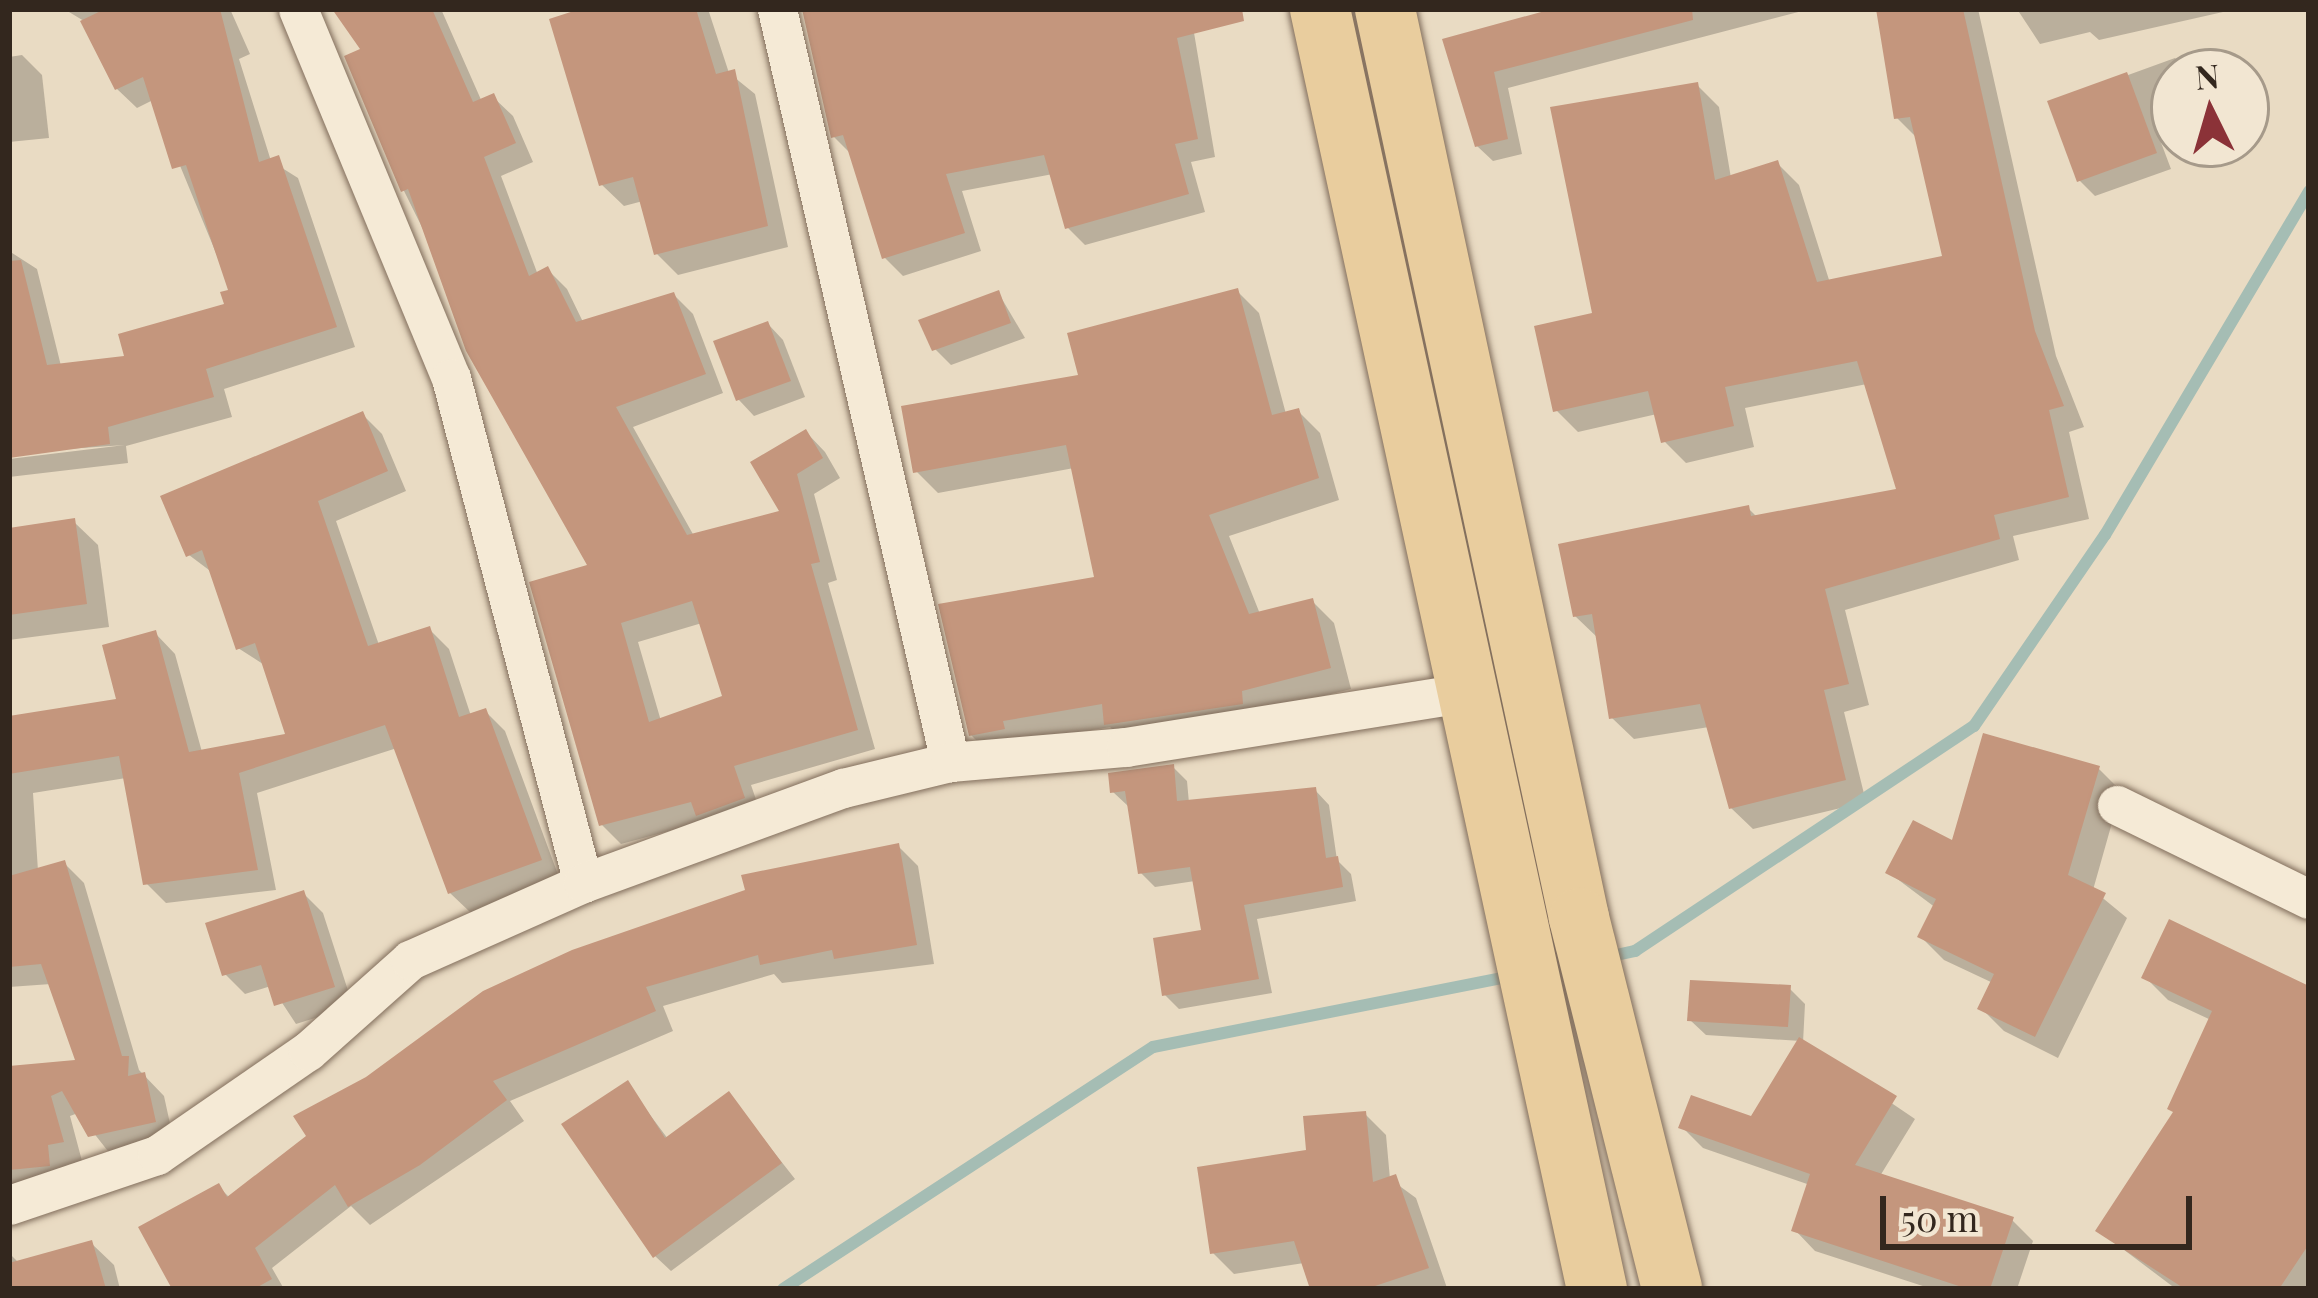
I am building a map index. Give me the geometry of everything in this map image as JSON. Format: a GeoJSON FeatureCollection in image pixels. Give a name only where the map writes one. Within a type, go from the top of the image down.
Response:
{"type":"FeatureCollection","features":[{"type":"Feature","properties":{"kind":"main road"},"geometry":{"type":"LineString","coordinates":[[1320,9],[1597,1289]]}},
{"type":"Feature","properties":{"kind":"main road"},"geometry":{"type":"LineString","coordinates":[[1384,9],[1579,918],[1672,1289]]}},
{"type":"Feature","properties":{"kind":"street"},"geometry":{"type":"LineString","coordinates":[[298,9],[451,379],[583,883]]}},
{"type":"Feature","properties":{"kind":"street"},"geometry":{"type":"LineString","coordinates":[[777,9],[950,762]]}},
{"type":"Feature","properties":{"kind":"street"},"geometry":{"type":"LineString","coordinates":[[9,1205],[158,1155],[308,1051],[410,960],[583,883],[843,788],[950,762],[1126,748],[1469,692]]}},
{"type":"Feature","properties":{"kind":"street"},"geometry":{"type":"LineString","coordinates":[[2117,805],[2309,899]]}},
{"type":"Feature","properties":{"kind":"building"},"geometry":{"type":"Polygon","coordinates":[[[105,9],[220,9],[259,162],[279,155],[337,327],[206,369],[214,397],[108,427],[110,444],[9,458],[9,261],[21,260],[47,365],[124,356],[118,334],[224,304],[220,292],[228,290],[186,165],[172,169],[143,77],[115,90],[80,21],[105,9]]]}},
{"type":"Feature","properties":{"kind":"building"},"geometry":{"type":"Polygon","coordinates":[[[332,9],[432,9],[473,102],[494,93],[516,143],[484,157],[529,276],[548,266],[576,322],[674,292],[706,374],[616,407],[687,535],[779,511],[750,462],[806,429],[823,458],[797,474],[820,562],[811,564],[858,730],[734,766],[745,798],[696,816],[691,802],[599,826],[529,582],[587,565],[466,351],[408,189],[401,192],[344,56],[360,49],[332,9]],[[692,601],[621,623],[649,722],[722,696],[692,601]]]}},
{"type":"Feature","properties":{"kind":"building"},"geometry":{"type":"Polygon","coordinates":[[[580,9],[696,9],[716,74],[735,69],[768,226],[654,255],[633,177],[599,186],[549,19],[580,9]]]}},
{"type":"Feature","properties":{"kind":"building"},"geometry":{"type":"Polygon","coordinates":[[[802,9],[1242,9],[1244,21],[1177,38],[1198,139],[1175,144],[1189,194],[1065,229],[1044,155],[946,174],[965,233],[882,259],[843,135],[831,138],[802,9]]]}},
{"type":"Feature","properties":{"kind":"building"},"geometry":{"type":"Polygon","coordinates":[[[1552,9],[1692,9],[1693,20],[1494,72],[1508,139],[1475,147],[1442,39],[1552,9]]]}},
{"type":"Feature","properties":{"kind":"building"},"geometry":{"type":"Polygon","coordinates":[[[1876,9],[1963,9],[2035,331],[2064,406],[2049,410],[2069,497],[1994,515],[2000,539],[1825,589],[1849,684],[1824,690],[1846,780],[1729,809],[1700,704],[1609,719],[1592,614],[1573,617],[1558,544],[1749,505],[1751,516],[1896,489],[1857,361],[1725,387],[1734,426],[1661,443],[1648,391],[1553,412],[1534,326],[1592,313],[1550,107],[1698,82],[1715,180],[1778,160],[1817,282],[1942,256],[1910,117],[1894,119],[1876,9]]]}},
{"type":"Feature","properties":{"kind":"building"},"geometry":{"type":"Polygon","coordinates":[[[2127,72],[2150,134],[2150,156],[2077,182],[2047,101],[2127,72]]]}},
{"type":"Feature","properties":{"kind":"building"},"geometry":{"type":"Polygon","coordinates":[[[1238,288],[1272,415],[1299,408],[1319,478],[1209,515],[1249,614],[1313,598],[1331,668],[1242,691],[1243,704],[1104,725],[1102,704],[1003,721],[1005,729],[969,736],[938,604],[1094,577],[1066,445],[913,473],[901,406],[1078,375],[1067,333],[1238,288]]]}},
{"type":"Feature","properties":{"kind":"building"},"geometry":{"type":"Polygon","coordinates":[[[999,290],[1011,323],[932,351],[918,320],[999,290]]]}},
{"type":"Feature","properties":{"kind":"building"},"geometry":{"type":"Polygon","coordinates":[[[768,321],[791,381],[736,401],[713,341],[768,321]]]}},
{"type":"Feature","properties":{"kind":"building"},"geometry":{"type":"Polygon","coordinates":[[[363,411],[388,471],[318,501],[368,646],[430,626],[459,717],[486,708],[542,860],[448,894],[385,725],[239,773],[258,870],[143,885],[119,756],[9,774],[9,716],[116,699],[102,645],[156,630],[189,752],[285,734],[255,643],[236,650],[202,550],[186,557],[160,496],[363,411]]]}},
{"type":"Feature","properties":{"kind":"building"},"geometry":{"type":"Polygon","coordinates":[[[75,518],[87,604],[9,615],[9,528],[75,518]]]}},
{"type":"Feature","properties":{"kind":"building"},"geometry":{"type":"Polygon","coordinates":[[[1983,733],[2100,766],[2068,875],[2106,893],[2035,1037],[1977,1009],[1994,974],[1917,937],[1936,899],[1885,873],[1913,820],[1952,840],[1983,733]]]}},
{"type":"Feature","properties":{"kind":"building"},"geometry":{"type":"Polygon","coordinates":[[[1174,764],[1177,801],[1316,787],[1326,858],[1338,856],[1343,887],[1244,905],[1259,979],[1162,996],[1153,938],[1201,930],[1190,867],[1138,874],[1125,791],[1110,793],[1108,773],[1174,764]]]}},
{"type":"Feature","properties":{"kind":"building"},"geometry":{"type":"Polygon","coordinates":[[[899,843],[917,945],[834,959],[832,950],[760,965],[758,955],[646,987],[656,1011],[493,1081],[507,1100],[420,1165],[348,1207],[335,1185],[255,1248],[272,1279],[254,1289],[172,1289],[138,1227],[219,1183],[227,1197],[306,1136],[293,1116],[366,1077],[483,991],[572,950],[745,890],[741,875],[899,843]]]}},
{"type":"Feature","properties":{"kind":"building"},"geometry":{"type":"Polygon","coordinates":[[[65,860],[122,1056],[129,1056],[128,1076],[145,1072],[156,1122],[88,1137],[62,1091],[51,1096],[64,1142],[48,1145],[50,1166],[9,1170],[9,1066],[75,1060],[41,964],[9,967],[9,876],[65,860]]]}},
{"type":"Feature","properties":{"kind":"building"},"geometry":{"type":"Polygon","coordinates":[[[304,890],[335,987],[274,1006],[261,965],[222,976],[205,923],[304,890]]]}},
{"type":"Feature","properties":{"kind":"building"},"geometry":{"type":"Polygon","coordinates":[[[2169,919],[2309,986],[2309,1244],[2279,1289],[2185,1289],[2095,1231],[2173,1112],[2167,1109],[2212,1011],[2141,978],[2169,919]]]}},
{"type":"Feature","properties":{"kind":"building"},"geometry":{"type":"Polygon","coordinates":[[[1690,980],[1791,985],[1788,1027],[1687,1021],[1690,980]]]}},
{"type":"Feature","properties":{"kind":"building"},"geometry":{"type":"Polygon","coordinates":[[[1799,1037],[1897,1096],[1855,1165],[2014,1217],[1990,1289],[1968,1289],[1791,1231],[1810,1174],[1678,1128],[1691,1095],[1751,1116],[1799,1037]]]}},
{"type":"Feature","properties":{"kind":"building"},"geometry":{"type":"Polygon","coordinates":[[[628,1080],[665,1138],[729,1091],[782,1163],[653,1258],[561,1124],[628,1080]]]}},
{"type":"Feature","properties":{"kind":"building"},"geometry":{"type":"Polygon","coordinates":[[[1366,1111],[1373,1182],[1396,1174],[1429,1268],[1366,1289],[1310,1289],[1294,1241],[1210,1254],[1197,1167],[1306,1150],[1303,1116],[1366,1111]]]}},
{"type":"Feature","properties":{"kind":"building"},"geometry":{"type":"Polygon","coordinates":[[[92,1240],[106,1289],[9,1289],[9,1263],[92,1240]]]}},
{"type":"Feature","properties":{"kind":"waterway"},"geometry":{"type":"LineString","coordinates":[[1607,957],[1635,951],[1974,726],[2105,535],[2309,191]]}},
{"type":"Feature","properties":{"kind":"waterway"},"geometry":{"type":"LineString","coordinates":[[783,1289],[1153,1047],[1510,976]]}}]}
